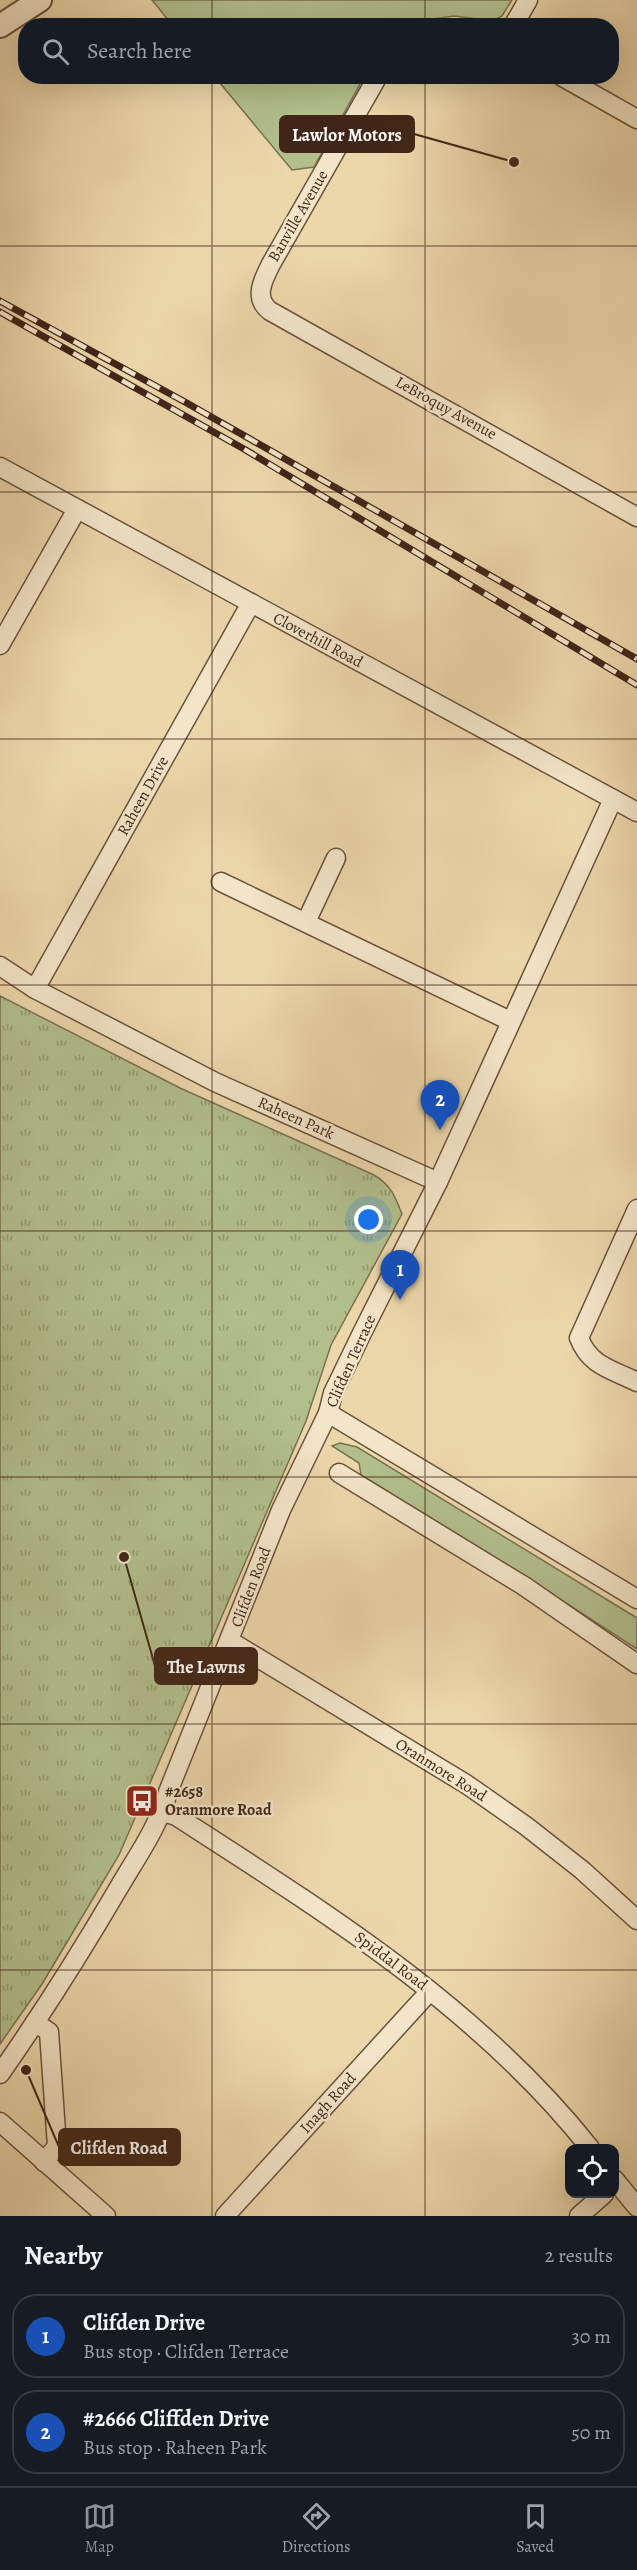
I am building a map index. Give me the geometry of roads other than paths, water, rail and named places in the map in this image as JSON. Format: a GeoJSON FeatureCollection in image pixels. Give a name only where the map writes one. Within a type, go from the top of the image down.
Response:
{"type":"FeatureCollection","features":[{"type":"Feature","properties":{"kind":"street"},"geometry":{"type":"LineString","coordinates":[[0,26],[40,0]]}},
{"type":"Feature","properties":{"kind":"street"},"geometry":{"type":"LineString","coordinates":[[518,18],[528,0]]}},
{"type":"Feature","properties":{"kind":"street","name":"Banville Avenue"},"geometry":{"type":"LineString","coordinates":[[260,295],[262,281],[270,264],[373,84]]}},
{"type":"Feature","properties":{"kind":"street"},"geometry":{"type":"LineString","coordinates":[[575,84],[637,119]]}},
{"type":"Feature","properties":{"kind":"street","name":"LeBroquy Avenue"},"geometry":{"type":"LineString","coordinates":[[260,295],[262,302],[270,310],[637,516]]}},
{"type":"Feature","properties":{"kind":"street","name":"Cloverhill Road"},"geometry":{"type":"LineString","coordinates":[[0,467],[637,812]]}},
{"type":"Feature","properties":{"kind":"street"},"geometry":{"type":"LineString","coordinates":[[0,645],[77,509]]}},
{"type":"Feature","properties":{"kind":"street","name":"Raheen Drive"},"geometry":{"type":"LineString","coordinates":[[35,989],[251,603]]}},
{"type":"Feature","properties":{"kind":"street"},"geometry":{"type":"LineString","coordinates":[[438,1182],[613,799]]}},
{"type":"Feature","properties":{"kind":"street"},"geometry":{"type":"LineString","coordinates":[[306,922],[336,858]]}},
{"type":"Feature","properties":{"kind":"street"},"geometry":{"type":"LineString","coordinates":[[221,882],[510,1021]]}},
{"type":"Feature","properties":{"kind":"street","name":"Raheen Park"},"geometry":{"type":"LineString","coordinates":[[0,966],[35,989],[215,1082],[438,1182]]}},
{"type":"Feature","properties":{"kind":"street","name":"Clifden Terrace"},"geometry":{"type":"LineString","coordinates":[[438,1182],[347,1363],[333,1393],[328,1413],[637,1599]]}},
{"type":"Feature","properties":{"kind":"street"},"geometry":{"type":"LineString","coordinates":[[637,1209],[579,1338],[584,1351],[592,1360],[637,1382]]}},
{"type":"Feature","properties":{"kind":"street","name":"Clifden Road"},"geometry":{"type":"LineString","coordinates":[[0,2074],[35,2022],[163,1812],[168,1792],[230,1641],[280,1510],[328,1413]]}},
{"type":"Feature","properties":{"kind":"street"},"geometry":{"type":"LineString","coordinates":[[339,1473],[524,1586],[637,1664]]}},
{"type":"Feature","properties":{"kind":"street","name":"Oranmore Road"},"geometry":{"type":"LineString","coordinates":[[230,1641],[466,1784],[573,1863],[637,1920]]}},
{"type":"Feature","properties":{"kind":"street","name":"Spiddal Road"},"geometry":{"type":"LineString","coordinates":[[163,1812],[176,1816],[294,1892],[381,1952],[430,1991],[534,2084],[587,2144]]}},
{"type":"Feature","properties":{"kind":"street","name":"Inagh Road"},"geometry":{"type":"LineString","coordinates":[[225,2216],[430,1991]]}},
{"type":"Feature","properties":{"kind":"street"},"geometry":{"type":"LineString","coordinates":[[35,2022],[49,2032],[57,2146],[44,2162]]}},
{"type":"Feature","properties":{"kind":"street"},"geometry":{"type":"LineString","coordinates":[[0,2122],[106,2216]]}},
{"type":"Feature","properties":{"kind":"street"},"geometry":{"type":"LineString","coordinates":[[619,2190],[637,2207]]}},
{"type":"Feature","properties":{"kind":"street"},"geometry":{"type":"LineString","coordinates":[[579,2216],[599,2198]]}},
{"type":"Feature","properties":{"kind":"railway"},"geometry":{"type":"LineString","coordinates":[[0,301],[185,402],[637,659]]}},
{"type":"Feature","properties":{"kind":"railway"},"geometry":{"type":"LineString","coordinates":[[0,312],[244,449],[637,685]]}},
{"type":"Feature","properties":{"kind":"place","name":"Lawlor Motors"},"geometry":{"type":"Point","coordinates":[514,162]}},
{"type":"Feature","properties":{"kind":"place","name":"#2666 Cliffden Drive"},"geometry":{"type":"Point","coordinates":[440,1130]}},
{"type":"Feature","properties":{"kind":"place","name":"Clifden Drive"},"geometry":{"type":"Point","coordinates":[400,1300]}},
{"type":"Feature","properties":{"kind":"place","name":"The Lawns"},"geometry":{"type":"Point","coordinates":[124,1557]}},
{"type":"Feature","properties":{"kind":"place","name":"#2658 Oranmore Road"},"geometry":{"type":"Point","coordinates":[142,1801]}},
{"type":"Feature","properties":{"kind":"place","name":"Clifden Road"},"geometry":{"type":"Point","coordinates":[26,2070]}}]}
